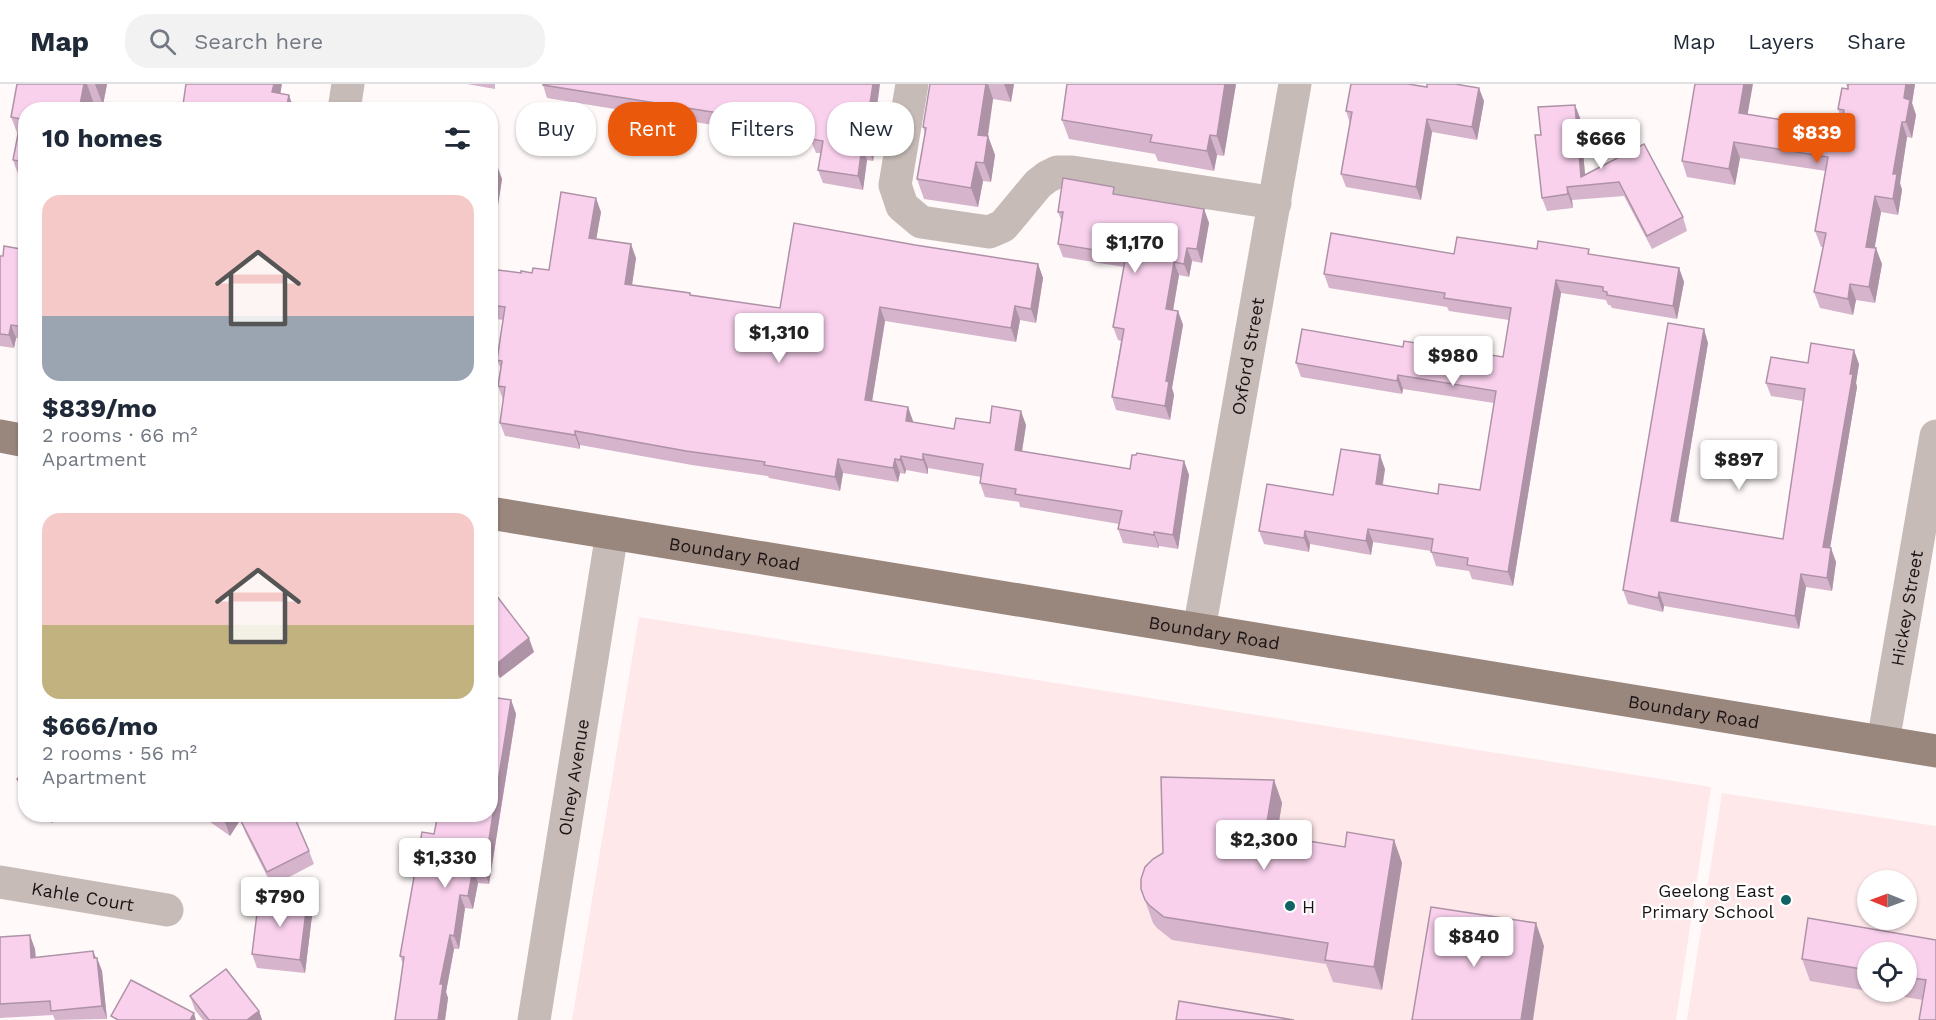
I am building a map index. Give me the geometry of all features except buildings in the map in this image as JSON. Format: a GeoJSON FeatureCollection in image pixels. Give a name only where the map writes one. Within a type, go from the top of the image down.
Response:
{"type":"FeatureCollection","features":[{"type":"Feature","properties":{"kind":"main road"},"geometry":{"type":"LineString","coordinates":[[0,436],[18,439]]}},
{"type":"Feature","properties":{"kind":"main road","name":"Boundary Road"},"geometry":{"type":"LineString","coordinates":[[498,514],[1936,751]]}},
{"type":"Feature","properties":{"kind":"street"},"geometry":{"type":"LineString","coordinates":[[345,102],[348,84]]}},
{"type":"Feature","properties":{"kind":"street"},"geometry":{"type":"LineString","coordinates":[[912,84],[895,185],[902,206],[921,222],[989,232],[1003,226],[1038,184],[1057,172],[1072,172],[1275,202]]}},
{"type":"Feature","properties":{"kind":"street","name":"Oxford Street"},"geometry":{"type":"LineString","coordinates":[[1199,630],[1295,84]]}},
{"type":"Feature","properties":{"kind":"street","name":"Hickey Street"},"geometry":{"type":"LineString","coordinates":[[1883,742],[1936,436]]}},
{"type":"Feature","properties":{"kind":"street","name":"Olney Avenue"},"geometry":{"type":"LineString","coordinates":[[534,1020],[612,533]]}},
{"type":"Feature","properties":{"kind":"street","name":"Kahle Court"},"geometry":{"type":"LineString","coordinates":[[0,882],[167,910]]}},
{"type":"Feature","properties":{"kind":"shaded area"},"geometry":{"type":"Polygon","coordinates":[[[639,617],[1711,787],[1676,1020],[572,1020],[639,617]]]}},
{"type":"Feature","properties":{"kind":"shaded area","name":"Geelong East Primary School"},"geometry":{"type":"Polygon","coordinates":[[[1722,793],[1936,826],[1936,1020],[1687,1020],[1722,793]]]}},
{"type":"Feature","properties":{"kind":"place","name":"Geelong East Primary School"},"geometry":{"type":"Point","coordinates":[1786,900]}},
{"type":"Feature","properties":{"kind":"place","name":"H"},"geometry":{"type":"Point","coordinates":[1290,906]}}]}
